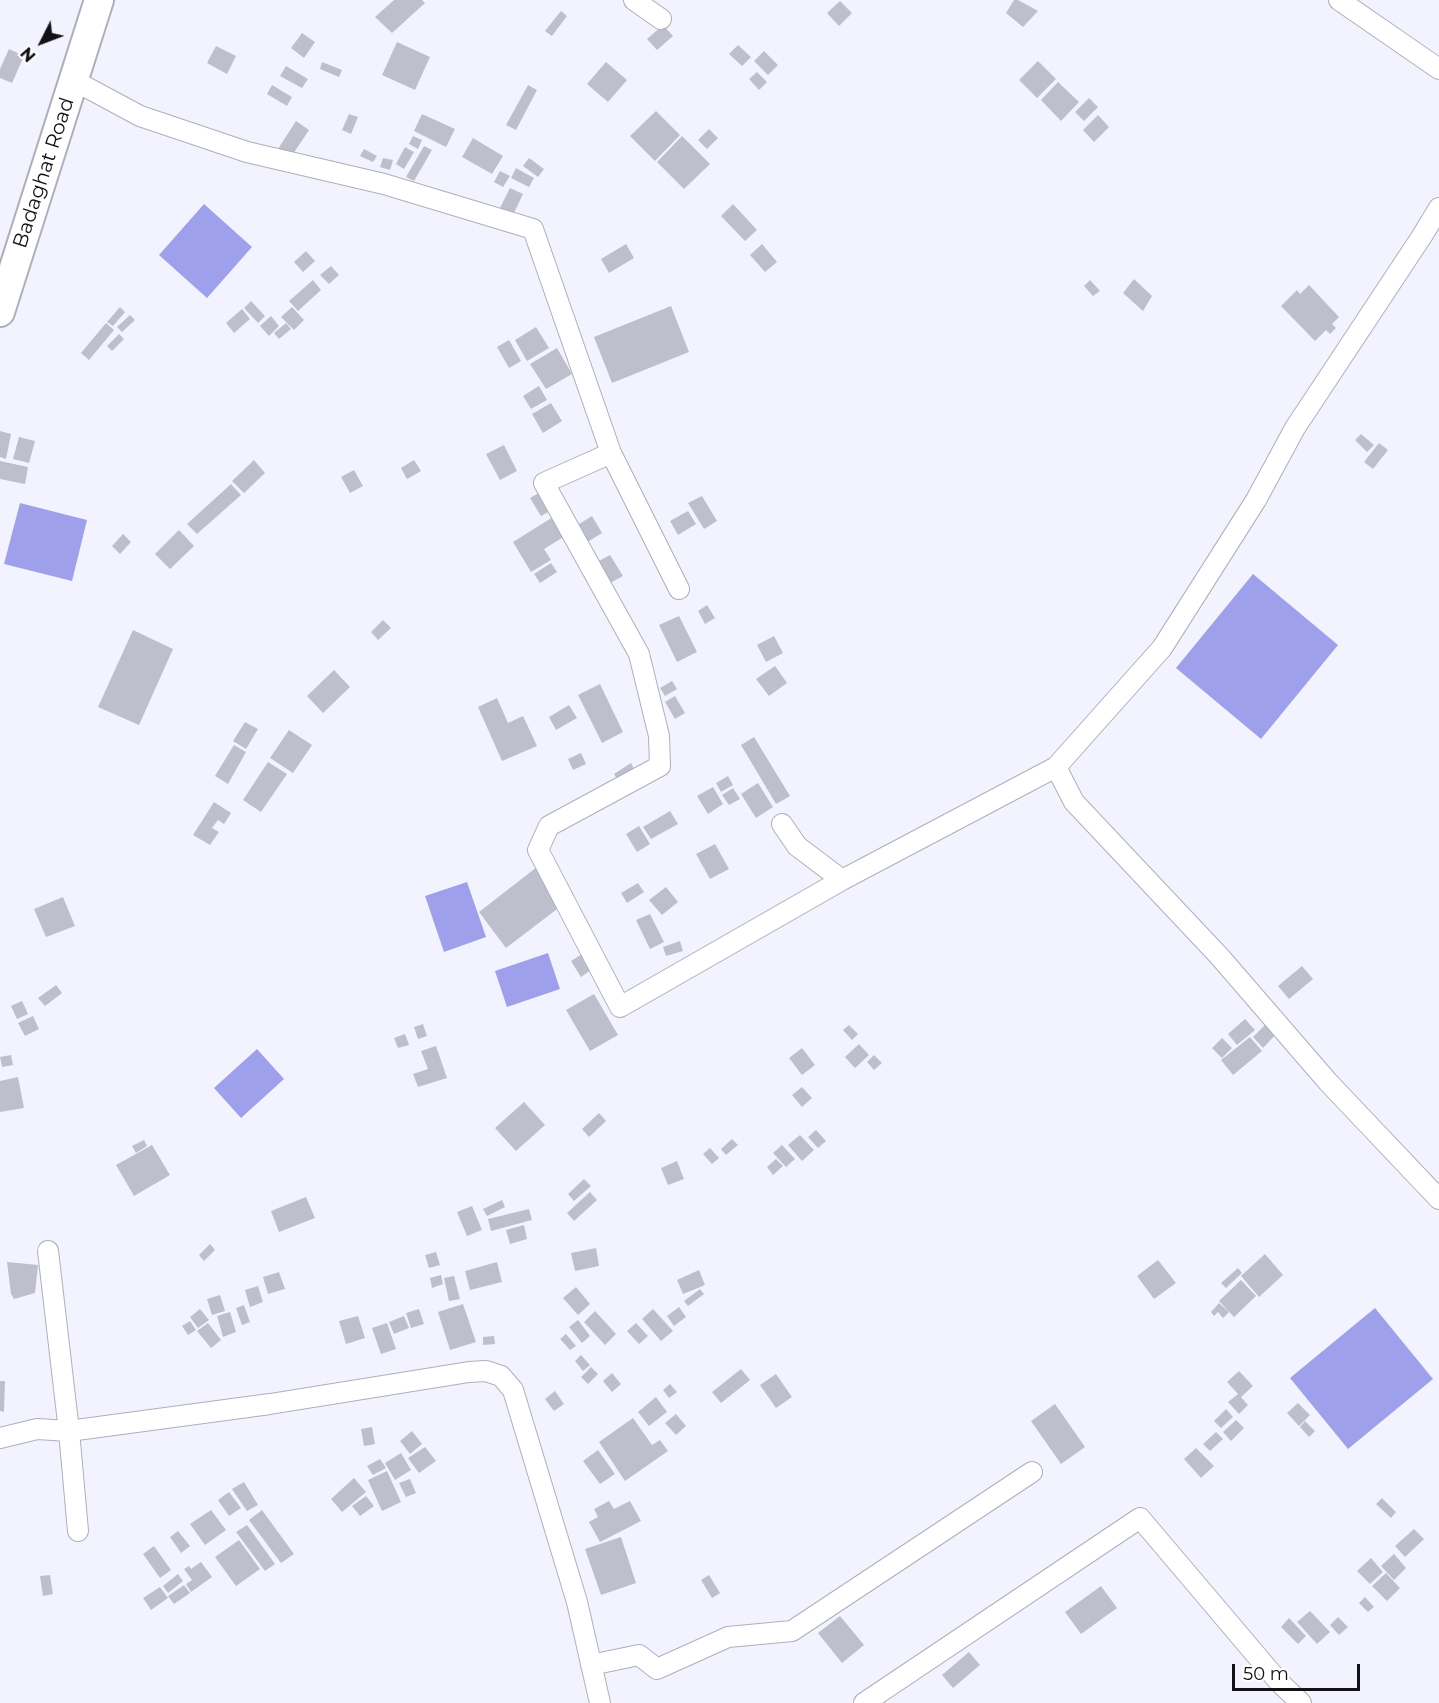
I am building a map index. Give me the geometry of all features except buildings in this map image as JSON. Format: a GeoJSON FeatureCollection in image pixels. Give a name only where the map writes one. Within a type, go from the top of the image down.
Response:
{"type":"FeatureCollection","features":[{"type":"Feature","properties":{"kind":"main road","name":"Badaghat Road"},"geometry":{"type":"LineString","coordinates":[[0,312],[99,0]]}},
{"type":"Feature","properties":{"kind":"street"},"geometry":{"type":"LineString","coordinates":[[634,0],[661,19]]}},
{"type":"Feature","properties":{"kind":"street"},"geometry":{"type":"LineString","coordinates":[[1339,0],[1439,69]]}},
{"type":"Feature","properties":{"kind":"street"},"geometry":{"type":"LineString","coordinates":[[73,80],[140,116],[247,152],[384,184],[533,229],[611,453],[679,589]]}},
{"type":"Feature","properties":{"kind":"street"},"geometry":{"type":"LineString","coordinates":[[611,453],[544,483],[639,654],[659,736],[660,766],[549,826],[538,850],[620,1007],[842,880],[1056,767],[1162,648],[1256,500],[1295,428],[1439,208]]}},
{"type":"Feature","properties":{"kind":"street"},"geometry":{"type":"LineString","coordinates":[[1056,767],[1074,802],[1220,957],[1328,1082],[1439,1198]]}},
{"type":"Feature","properties":{"kind":"street"},"geometry":{"type":"LineString","coordinates":[[782,824],[796,846],[842,880]]}},
{"type":"Feature","properties":{"kind":"street"},"geometry":{"type":"LineString","coordinates":[[48,1251],[78,1531]]}},
{"type":"Feature","properties":{"kind":"street"},"geometry":{"type":"LineString","coordinates":[[0,1438],[37,1429],[69,1431],[270,1404],[469,1372],[486,1371],[501,1376],[513,1390],[577,1602],[600,1703]]}},
{"type":"Feature","properties":{"kind":"street"},"geometry":{"type":"LineString","coordinates":[[591,1665],[639,1655],[657,1669],[728,1637],[792,1631],[1032,1472]]}},
{"type":"Feature","properties":{"kind":"street"},"geometry":{"type":"LineString","coordinates":[[864,1703],[1140,1518],[1279,1682],[1301,1703]]}},
{"type":"Feature","properties":{"kind":"water"},"geometry":{"type":"Polygon","coordinates":[[[204,204],[252,247],[207,298],[159,255],[204,204]]]}},
{"type":"Feature","properties":{"kind":"water"},"geometry":{"type":"Polygon","coordinates":[[[20,503],[87,520],[72,581],[4,564],[20,503]]]}},
{"type":"Feature","properties":{"kind":"water"},"geometry":{"type":"Polygon","coordinates":[[[1253,574],[1338,645],[1261,739],[1176,668],[1253,574]]]}},
{"type":"Feature","properties":{"kind":"water"},"geometry":{"type":"Polygon","coordinates":[[[467,882],[486,937],[444,952],[425,896],[467,882]]]}},
{"type":"Feature","properties":{"kind":"water"},"geometry":{"type":"Polygon","coordinates":[[[548,953],[560,989],[507,1007],[495,971],[548,953]]]}},
{"type":"Feature","properties":{"kind":"water"},"geometry":{"type":"Polygon","coordinates":[[[257,1049],[284,1079],[241,1118],[214,1088],[257,1049]]]}},
{"type":"Feature","properties":{"kind":"water"},"geometry":{"type":"Polygon","coordinates":[[[1375,1308],[1433,1379],[1348,1449],[1290,1378],[1375,1308]]]}}]}
